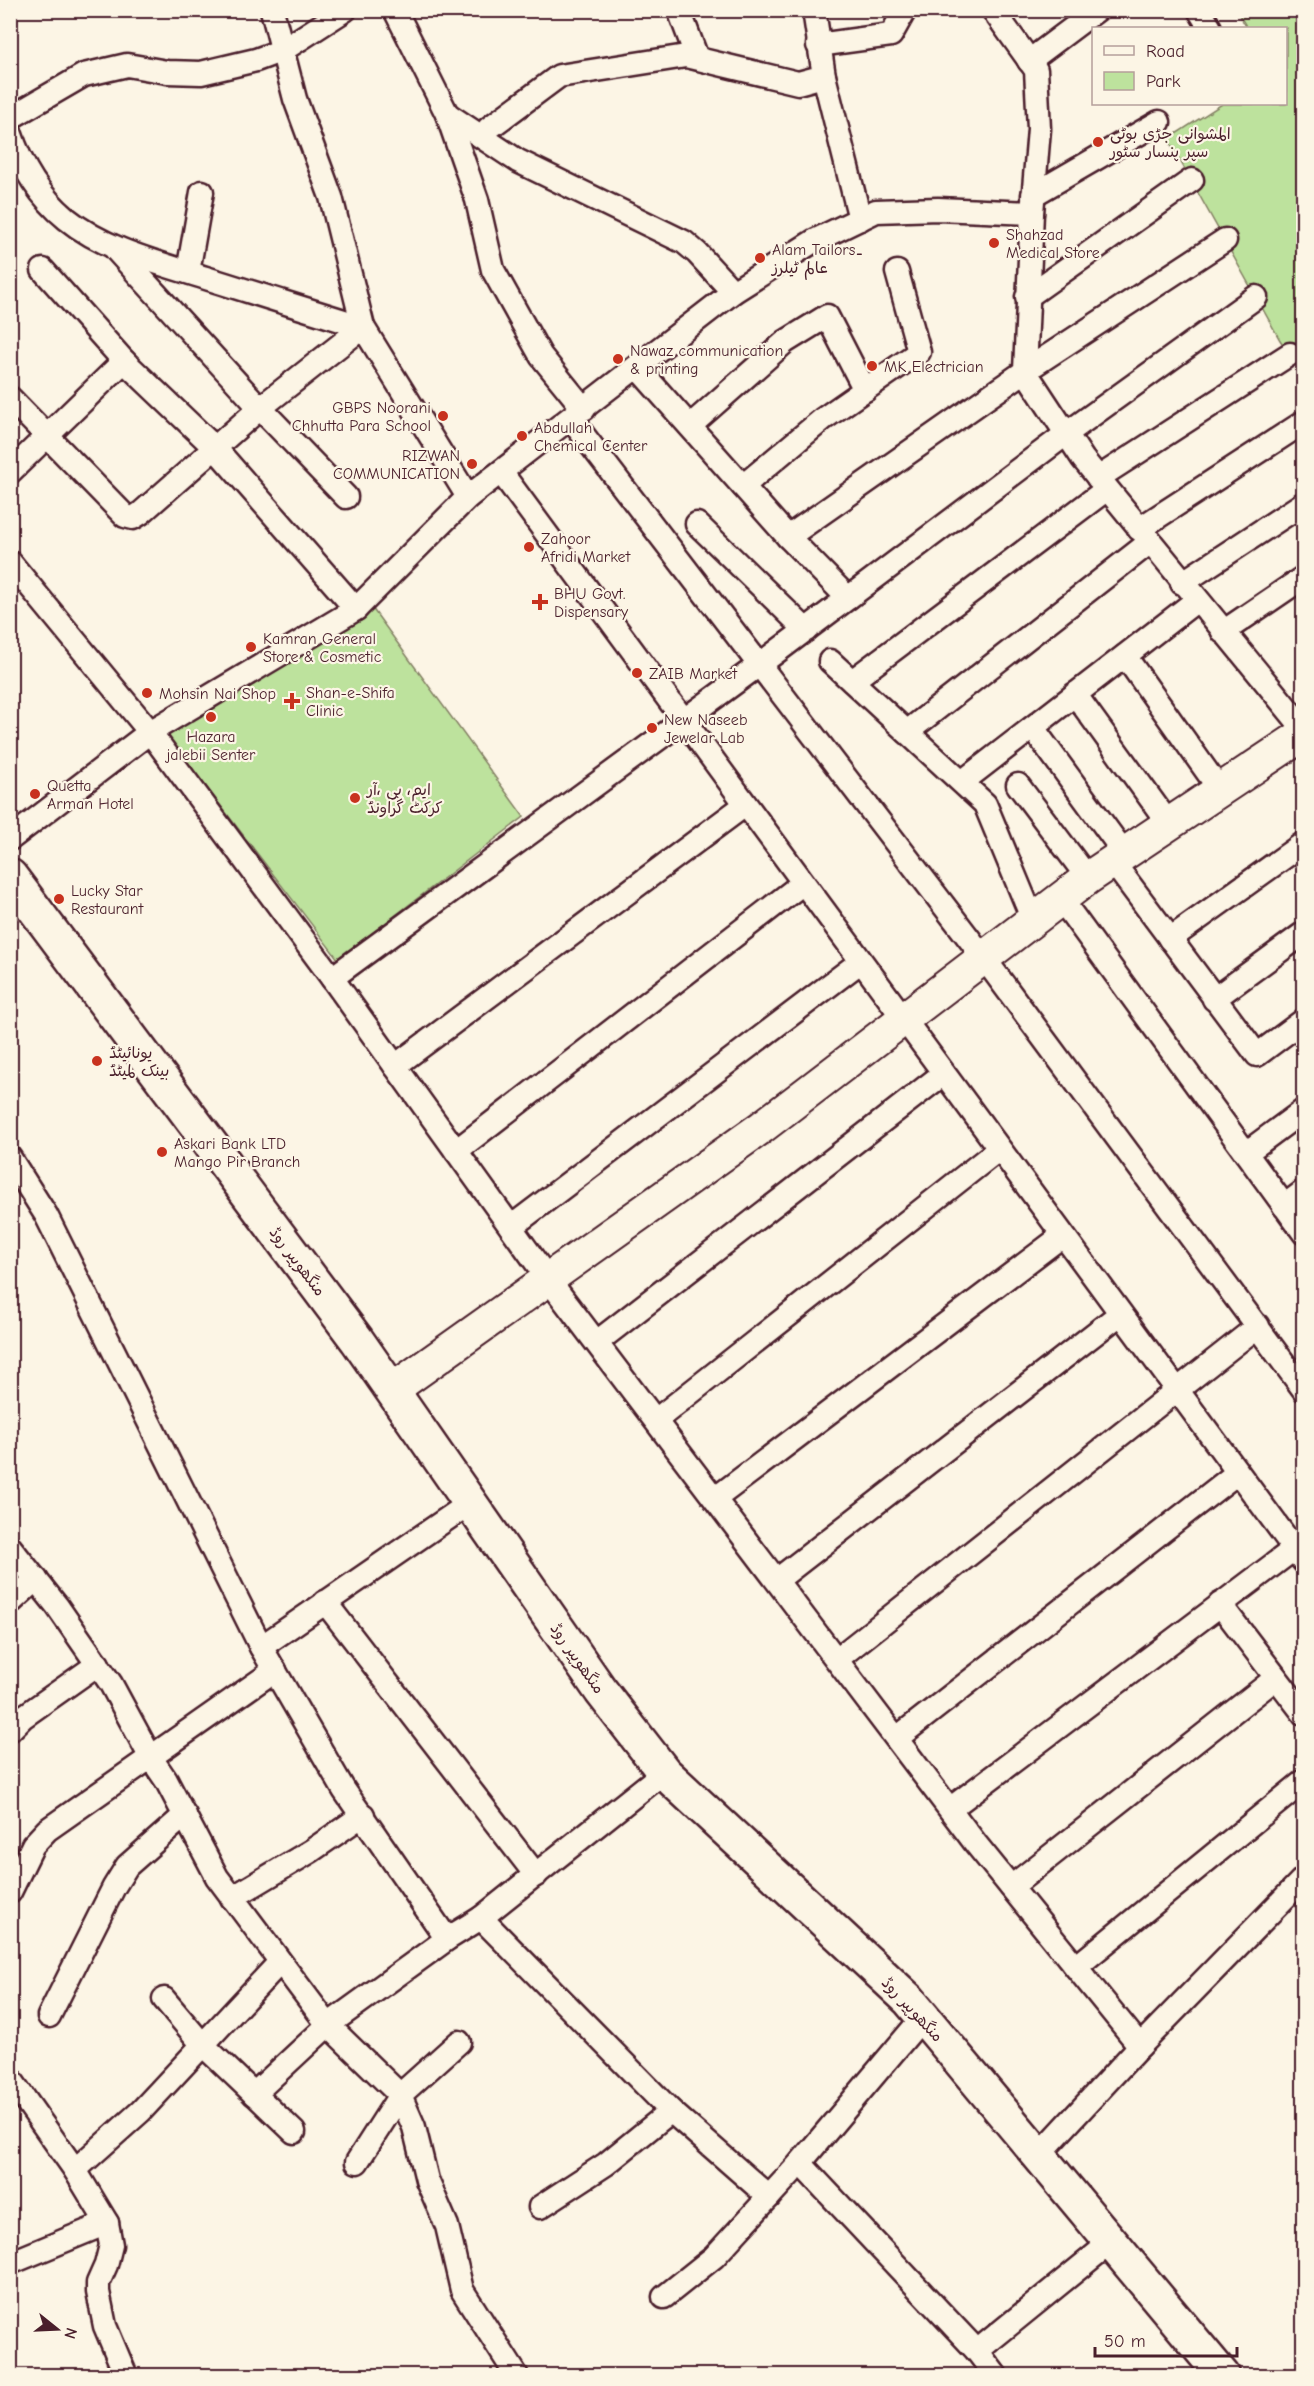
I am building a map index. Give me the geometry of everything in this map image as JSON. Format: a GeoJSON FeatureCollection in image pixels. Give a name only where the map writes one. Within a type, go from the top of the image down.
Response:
{"type":"FeatureCollection","features":[{"type":"Feature","properties":{"kind":"main road","name":"منگھوپیر روڈ"},"geometry":{"type":"LineString","coordinates":[[12,882],[350,1330],[601,1690],[664,1772],[909,2000],[1223,2376]]}},
{"type":"Feature","properties":{"kind":"street"},"geometry":{"type":"LineString","coordinates":[[272,10],[295,99],[331,197],[363,327],[468,497]]}},
{"type":"Feature","properties":{"kind":"street"},"geometry":{"type":"LineString","coordinates":[[10,118],[84,75],[127,65],[167,72],[201,73],[256,60],[283,50],[345,10]]}},
{"type":"Feature","properties":{"kind":"street"},"geometry":{"type":"LineString","coordinates":[[395,10],[447,114],[477,200],[493,270],[541,356],[578,414],[759,665],[984,958],[1304,1390]]}},
{"type":"Feature","properties":{"kind":"street"},"geometry":{"type":"LineString","coordinates":[[679,10],[697,58]]}},
{"type":"Feature","properties":{"kind":"street"},"geometry":{"type":"LineString","coordinates":[[814,10],[824,76],[860,219]]}},
{"type":"Feature","properties":{"kind":"street"},"geometry":{"type":"LineString","coordinates":[[818,45],[891,35],[905,10]]}},
{"type":"Feature","properties":{"kind":"street"},"geometry":{"type":"LineString","coordinates":[[993,10],[1036,70],[1039,129],[1032,204],[1025,371],[1066,434],[1102,483],[1304,729]]}},
{"type":"Feature","properties":{"kind":"street"},"geometry":{"type":"LineString","coordinates":[[1199,10],[1209,27]]}},
{"type":"Feature","properties":{"kind":"street"},"geometry":{"type":"LineString","coordinates":[[1029,61],[1085,14]]}},
{"type":"Feature","properties":{"kind":"street"},"geometry":{"type":"LineString","coordinates":[[489,128],[559,76],[686,56],[798,83],[824,76]]}},
{"type":"Feature","properties":{"kind":"street"},"geometry":{"type":"LineString","coordinates":[[447,114],[518,160],[684,242],[698,253],[733,292]]}},
{"type":"Feature","properties":{"kind":"street"},"geometry":{"type":"LineString","coordinates":[[10,839],[150,732],[356,609],[468,497],[733,292],[814,241],[876,212],[1032,204],[1159,122]]}},
{"type":"Feature","properties":{"kind":"street"},"geometry":{"type":"LineString","coordinates":[[10,132],[28,174],[46,199],[68,220],[113,246],[363,327]]}},
{"type":"Feature","properties":{"kind":"street"},"geometry":{"type":"LineString","coordinates":[[1027,297],[1192,180]]}},
{"type":"Feature","properties":{"kind":"street"},"geometry":{"type":"LineString","coordinates":[[188,272],[202,192]]}},
{"type":"Feature","properties":{"kind":"street"},"geometry":{"type":"LineString","coordinates":[[788,537],[1025,371],[1225,240]]}},
{"type":"Feature","properties":{"kind":"street"},"geometry":{"type":"LineString","coordinates":[[113,246],[260,408],[346,497]]}},
{"type":"Feature","properties":{"kind":"street"},"geometry":{"type":"LineString","coordinates":[[43,270],[124,361],[215,448],[356,609]]}},
{"type":"Feature","properties":{"kind":"street"},"geometry":{"type":"LineString","coordinates":[[743,486],[812,428],[919,352],[897,272]]}},
{"type":"Feature","properties":{"kind":"street"},"geometry":{"type":"LineString","coordinates":[[332,978],[759,665],[1066,434],[1256,297]]}},
{"type":"Feature","properties":{"kind":"street"},"geometry":{"type":"LineString","coordinates":[[690,426],[785,342],[826,316],[865,390]]}},
{"type":"Feature","properties":{"kind":"street"},"geometry":{"type":"LineString","coordinates":[[10,398],[124,516],[129,518],[138,516],[260,408],[363,327]]}},
{"type":"Feature","properties":{"kind":"street"},"geometry":{"type":"LineString","coordinates":[[852,681],[1102,483],[1290,354]]}},
{"type":"Feature","properties":{"kind":"street"},"geometry":{"type":"LineString","coordinates":[[10,472],[124,361]]}},
{"type":"Feature","properties":{"kind":"street"},"geometry":{"type":"LineString","coordinates":[[637,367],[788,537],[848,598]]}},
{"type":"Feature","properties":{"kind":"street"},"geometry":{"type":"LineString","coordinates":[[907,732],[1144,536],[1304,422]]}},
{"type":"Feature","properties":{"kind":"street"},"geometry":{"type":"LineString","coordinates":[[501,472],[1298,1556],[1220,1604],[950,1809]]}},
{"type":"Feature","properties":{"kind":"street"},"geometry":{"type":"LineString","coordinates":[[1182,583],[1304,503]]}},
{"type":"Feature","properties":{"kind":"street"},"geometry":{"type":"LineString","coordinates":[[697,524],[806,630]]}},
{"type":"Feature","properties":{"kind":"street"},"geometry":{"type":"LineString","coordinates":[[10,562],[150,732],[332,978],[548,1279],[950,1809],[1140,2046]]}},
{"type":"Feature","properties":{"kind":"street"},"geometry":{"type":"LineString","coordinates":[[1223,632],[1304,577]]}},
{"type":"Feature","properties":{"kind":"street"},"geometry":{"type":"LineString","coordinates":[[962,782],[1197,600]]}},
{"type":"Feature","properties":{"kind":"street"},"geometry":{"type":"LineString","coordinates":[[1125,656],[1221,789]]}},
{"type":"Feature","properties":{"kind":"street"},"geometry":{"type":"LineString","coordinates":[[830,661],[985,804],[1033,920]]}},
{"type":"Feature","properties":{"kind":"street"},"geometry":{"type":"LineString","coordinates":[[1075,694],[1169,824]]}},
{"type":"Feature","properties":{"kind":"street"},"geometry":{"type":"LineString","coordinates":[[1033,728],[1108,865]]}},
{"type":"Feature","properties":{"kind":"street"},"geometry":{"type":"LineString","coordinates":[[392,1390],[762,1127],[1108,865],[1304,734]]}},
{"type":"Feature","properties":{"kind":"street"},"geometry":{"type":"LineString","coordinates":[[1018,785],[1108,865],[1170,939],[1257,1055],[1304,1020]]}},
{"type":"Feature","properties":{"kind":"street"},"geometry":{"type":"LineString","coordinates":[[395,1066],[745,805]]}},
{"type":"Feature","properties":{"kind":"street"},"geometry":{"type":"LineString","coordinates":[[1170,939],[1304,843]]}},
{"type":"Feature","properties":{"kind":"street"},"geometry":{"type":"LineString","coordinates":[[456,1151],[803,884]]}},
{"type":"Feature","properties":{"kind":"street"},"geometry":{"type":"LineString","coordinates":[[1061,899],[1304,1233]]}},
{"type":"Feature","properties":{"kind":"street"},"geometry":{"type":"LineString","coordinates":[[1214,999],[1304,933]]}},
{"type":"Feature","properties":{"kind":"street"},"geometry":{"type":"LineString","coordinates":[[511,1227],[860,962]]}},
{"type":"Feature","properties":{"kind":"street"},"geometry":{"type":"LineString","coordinates":[[597,1342],[943,1074]]}},
{"type":"Feature","properties":{"kind":"street"},"geometry":{"type":"LineString","coordinates":[[1246,1153],[1304,1110]]}},
{"type":"Feature","properties":{"kind":"street"},"geometry":{"type":"LineString","coordinates":[[656,1420],[999,1149]]}},
{"type":"Feature","properties":{"kind":"street"},"geometry":{"type":"LineString","coordinates":[[10,1158],[46,1215],[261,1647],[344,1790],[447,1939]]}},
{"type":"Feature","properties":{"kind":"street"},"geometry":{"type":"LineString","coordinates":[[1284,1206],[1304,1191]]}},
{"type":"Feature","properties":{"kind":"street"},"geometry":{"type":"LineString","coordinates":[[716,1498],[1062,1236]]}},
{"type":"Feature","properties":{"kind":"street"},"geometry":{"type":"LineString","coordinates":[[777,1580],[1120,1314]]}},
{"type":"Feature","properties":{"kind":"street"},"geometry":{"type":"LineString","coordinates":[[837,1659],[1258,1326]]}},
{"type":"Feature","properties":{"kind":"street"},"geometry":{"type":"LineString","coordinates":[[897,1738],[1237,1473]]}},
{"type":"Feature","properties":{"kind":"street"},"geometry":{"type":"LineString","coordinates":[[261,1647],[470,1503]]}},
{"type":"Feature","properties":{"kind":"street"},"geometry":{"type":"LineString","coordinates":[[10,1547],[36,1579],[111,1684],[151,1758],[166,1780],[217,1877],[328,2025],[400,2096],[414,2127],[427,2180],[447,2226],[462,2290],[517,2376]]}},
{"type":"Feature","properties":{"kind":"street"},"geometry":{"type":"LineString","coordinates":[[10,1603],[36,1579]]}},
{"type":"Feature","properties":{"kind":"street"},"geometry":{"type":"LineString","coordinates":[[325,1602],[536,1875]]}},
{"type":"Feature","properties":{"kind":"street"},"geometry":{"type":"LineString","coordinates":[[1220,1604],[1304,1714]]}},
{"type":"Feature","properties":{"kind":"street"},"geometry":{"type":"LineString","coordinates":[[10,1730],[23,1717],[98,1664]]}},
{"type":"Feature","properties":{"kind":"street"},"geometry":{"type":"LineString","coordinates":[[10,1892],[33,1845],[47,1830],[275,1670]]}},
{"type":"Feature","properties":{"kind":"street"},"geometry":{"type":"LineString","coordinates":[[1011,1887],[1276,1678]]}},
{"type":"Feature","properties":{"kind":"street"},"geometry":{"type":"LineString","coordinates":[[254,2094],[328,2025],[447,1939],[482,1918],[664,1772]]}},
{"type":"Feature","properties":{"kind":"street"},"geometry":{"type":"LineString","coordinates":[[1076,1967],[1304,1781]]}},
{"type":"Feature","properties":{"kind":"street"},"geometry":{"type":"LineString","coordinates":[[49,2016],[114,1887],[127,1866],[184,1815]]}},
{"type":"Feature","properties":{"kind":"street"},"geometry":{"type":"LineString","coordinates":[[232,1898],[311,1851],[363,1815]]}},
{"type":"Feature","properties":{"kind":"street"},"geometry":{"type":"LineString","coordinates":[[1039,2155],[1140,2046],[1304,1878]]}},
{"type":"Feature","properties":{"kind":"street"},"geometry":{"type":"LineString","coordinates":[[482,1918],[671,2111],[769,2198]]}},
{"type":"Feature","properties":{"kind":"street"},"geometry":{"type":"LineString","coordinates":[[75,2170],[141,2110],[280,1962]]}},
{"type":"Feature","properties":{"kind":"street"},"geometry":{"type":"LineString","coordinates":[[164,1999],[202,2044],[294,2132]]}},
{"type":"Feature","properties":{"kind":"street"},"geometry":{"type":"LineString","coordinates":[[664,2297],[714,2257],[769,2198],[923,2017]]}},
{"type":"Feature","properties":{"kind":"street"},"geometry":{"type":"LineString","coordinates":[[357,2162],[400,2096],[459,2042]]}},
{"type":"Feature","properties":{"kind":"street"},"geometry":{"type":"LineString","coordinates":[[10,2078],[75,2170],[107,2223],[111,2246],[98,2292],[105,2326],[126,2376]]}},
{"type":"Feature","properties":{"kind":"street"},"geometry":{"type":"LineString","coordinates":[[540,2207],[606,2164],[671,2111]]}},
{"type":"Feature","properties":{"kind":"street"},"geometry":{"type":"LineString","coordinates":[[800,2163],[977,2351],[996,2376]]}},
{"type":"Feature","properties":{"kind":"street"},"geometry":{"type":"LineString","coordinates":[[10,2263],[107,2223]]}},
{"type":"Feature","properties":{"kind":"street"},"geometry":{"type":"LineString","coordinates":[[977,2351],[1112,2242]]}},
{"type":"Feature","properties":{"kind":"green space"},"geometry":{"type":"Polygon","coordinates":[[[1237,11],[1303,11],[1303,374],[1280,340],[1168,139],[1220,105],[1287,105],[1287,27],[1246,27],[1237,11]]]}},
{"type":"Feature","properties":{"kind":"green space"},"geometry":{"type":"Polygon","coordinates":[[[364,597],[524,817],[338,959],[165,733],[364,597]]]}},
{"type":"Feature","properties":{"kind":"place","name":"المشوانی جڑی بوٹی سپر پنسار سٹور"},"geometry":{"type":"Point","coordinates":[1098,142]}},
{"type":"Feature","properties":{"kind":"place","name":"Shahzad Medical Store"},"geometry":{"type":"Point","coordinates":[994,243]}},
{"type":"Feature","properties":{"kind":"place","name":"Alam Tailors۔ عالم ٹیلرز"},"geometry":{"type":"Point","coordinates":[760,258]}},
{"type":"Feature","properties":{"kind":"place","name":"Nawaz communication & printing"},"geometry":{"type":"Point","coordinates":[618,359]}},
{"type":"Feature","properties":{"kind":"place","name":"MK Electrician"},"geometry":{"type":"Point","coordinates":[872,366]}},
{"type":"Feature","properties":{"kind":"place","name":"GBPS Noorani Chhutta Para School"},"geometry":{"type":"Point","coordinates":[443,416]}},
{"type":"Feature","properties":{"kind":"place","name":"Abdullah Chemical Center"},"geometry":{"type":"Point","coordinates":[522,436]}},
{"type":"Feature","properties":{"kind":"place","name":"RIZWAN COMMUNICATION"},"geometry":{"type":"Point","coordinates":[472,464]}},
{"type":"Feature","properties":{"kind":"place","name":"Zahoor Afridi Market"},"geometry":{"type":"Point","coordinates":[529,547]}},
{"type":"Feature","properties":{"kind":"place","name":"BHU Govt. Dispensary"},"geometry":{"type":"Point","coordinates":[540,602]}},
{"type":"Feature","properties":{"kind":"place","name":"Kamran General Store & Cosmetic"},"geometry":{"type":"Point","coordinates":[251,647]}},
{"type":"Feature","properties":{"kind":"place","name":"ZAIB Market"},"geometry":{"type":"Point","coordinates":[637,673]}},
{"type":"Feature","properties":{"kind":"place","name":"Mohsin Nai Shop"},"geometry":{"type":"Point","coordinates":[147,693]}},
{"type":"Feature","properties":{"kind":"place","name":"Shan-e-Shifa Clinic"},"geometry":{"type":"Point","coordinates":[292,701]}},
{"type":"Feature","properties":{"kind":"place","name":"Hazara jalebii Senter"},"geometry":{"type":"Point","coordinates":[211,717]}},
{"type":"Feature","properties":{"kind":"place","name":"New Naseeb Jewelar Lab"},"geometry":{"type":"Point","coordinates":[652,728]}},
{"type":"Feature","properties":{"kind":"place","name":"Quetta Arman Hotel"},"geometry":{"type":"Point","coordinates":[35,794]}},
{"type":"Feature","properties":{"kind":"place","name":"ایم، پی ،آر کرکٹ گراونڈ"},"geometry":{"type":"Point","coordinates":[355,798]}},
{"type":"Feature","properties":{"kind":"place","name":"Lucky Star Restaurant"},"geometry":{"type":"Point","coordinates":[59,899]}},
{"type":"Feature","properties":{"kind":"place","name":"یونائیٹڈ بینک لمیٹڈ"},"geometry":{"type":"Point","coordinates":[97,1061]}},
{"type":"Feature","properties":{"kind":"place","name":"Askari Bank LTD Mango Pir Branch"},"geometry":{"type":"Point","coordinates":[162,1152]}}]}
